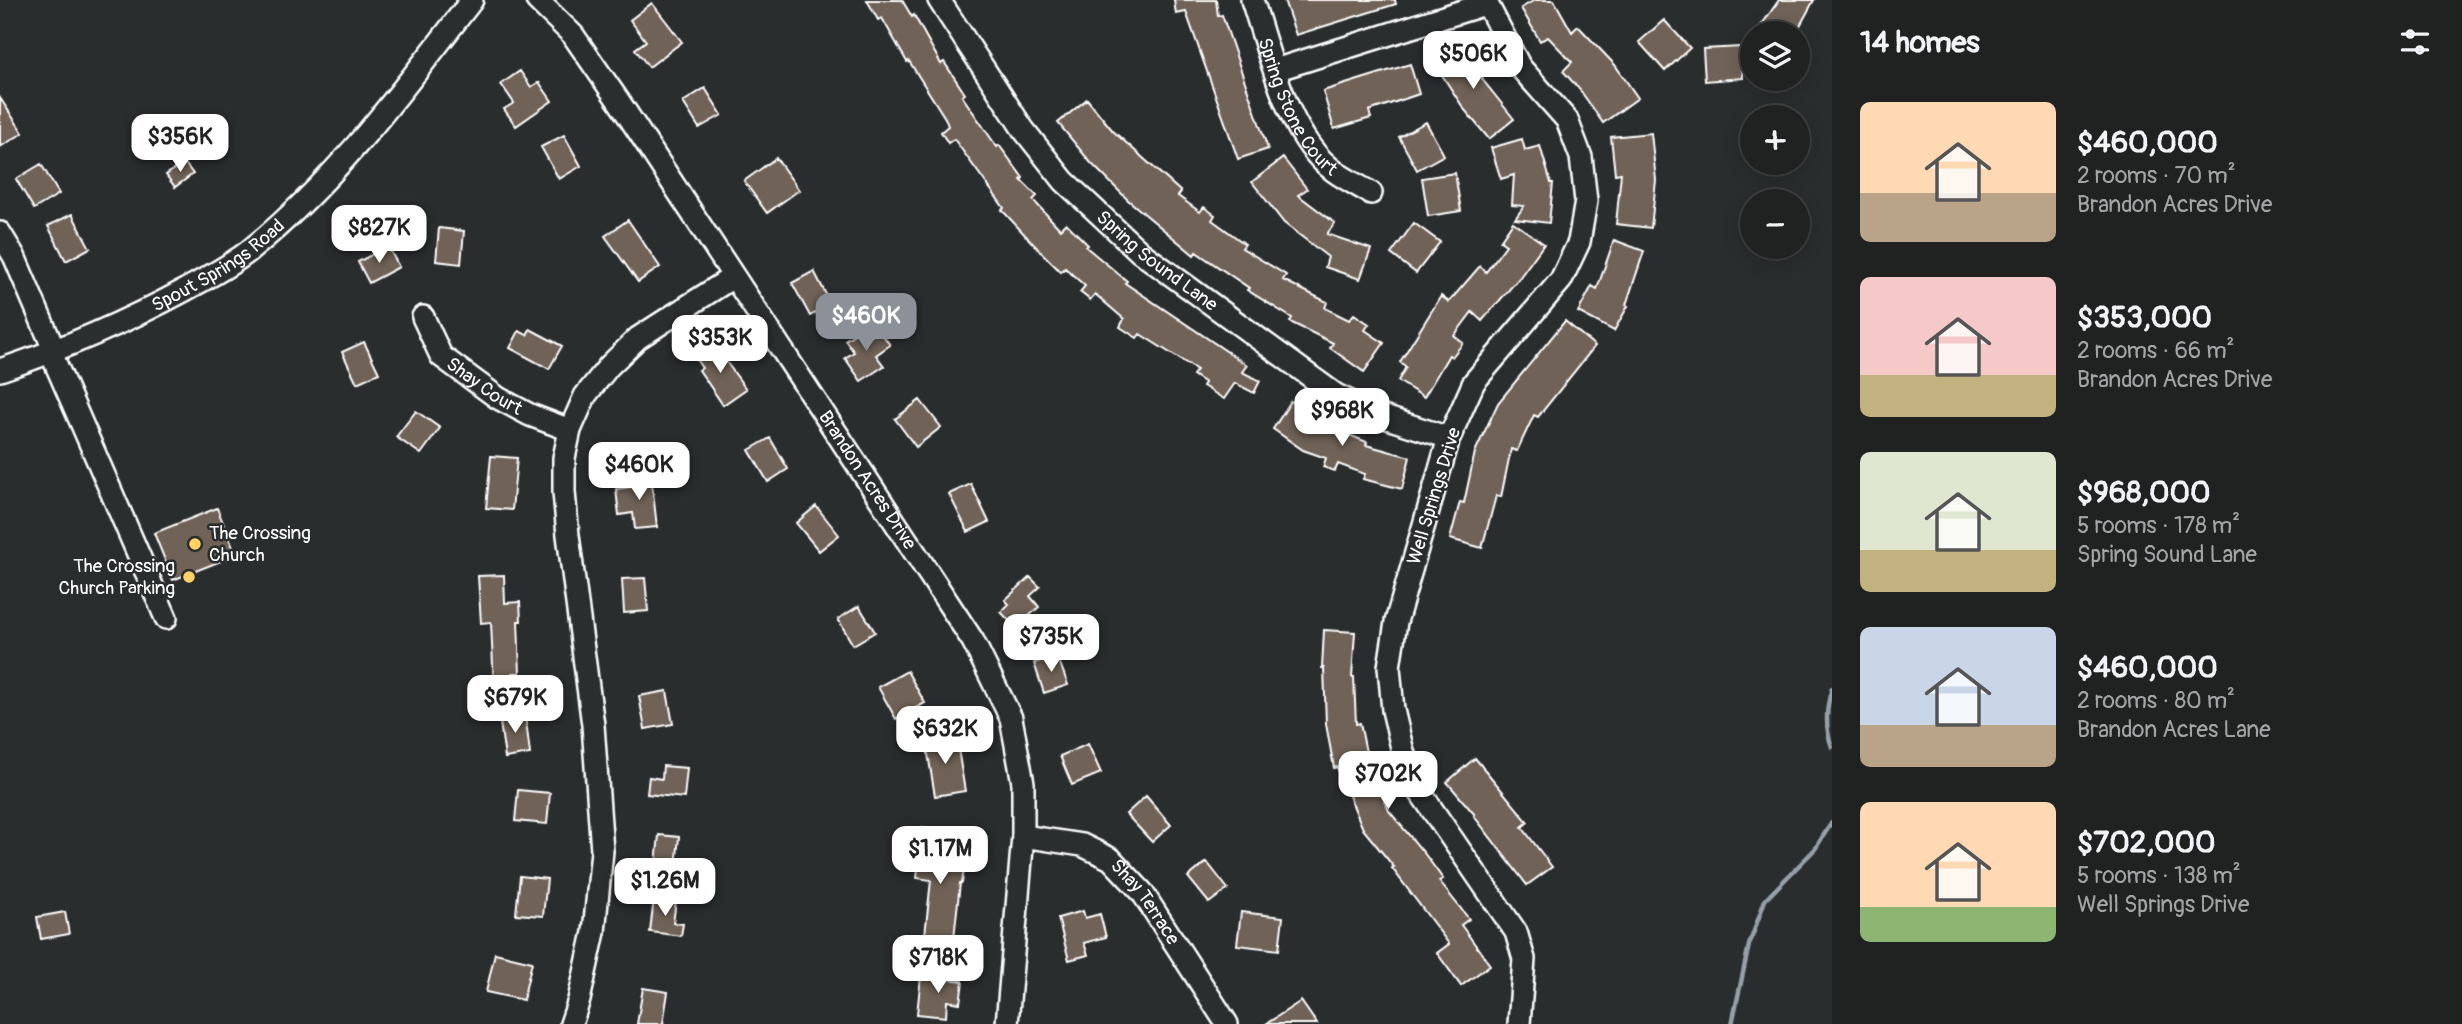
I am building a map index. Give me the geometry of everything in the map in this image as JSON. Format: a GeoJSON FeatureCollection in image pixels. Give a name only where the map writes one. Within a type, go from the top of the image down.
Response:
{"type":"FeatureCollection","features":[{"type":"Feature","properties":{"kind":"street","name":"Spout Springs Road"},"geometry":{"type":"LineString","coordinates":[[0,370],[53,353],[131,320],[247,253],[289,216],[335,169],[408,83],[472,0]]}},
{"type":"Feature","properties":{"kind":"street","name":"Brandon Acres Drive"},"geometry":{"type":"LineString","coordinates":[[537,0],[573,35],[733,276],[973,641],[1011,718],[1023,783],[1023,836],[1007,1024]]}},
{"type":"Feature","properties":{"kind":"street","name":"Spring Sound Lane"},"geometry":{"type":"LineString","coordinates":[[939,0],[1023,129],[1063,181],[1140,252],[1336,395],[1378,415],[1449,438]]}},
{"type":"Feature","properties":{"kind":"street","name":"Spring Stone Court"},"geometry":{"type":"LineString","coordinates":[[1252,0],[1275,70],[1308,144],[1332,170],[1371,193]]}},
{"type":"Feature","properties":{"kind":"street"},"geometry":{"type":"LineString","coordinates":[[1275,70],[1485,2]]}},
{"type":"Feature","properties":{"kind":"street","name":"Well Springs Drive"},"geometry":{"type":"LineString","coordinates":[[1485,2],[1521,67],[1567,120],[1581,157],[1586,201],[1579,243],[1561,280],[1474,382],[1449,438],[1396,622],[1389,667],[1393,710],[1403,752],[1420,792],[1516,932],[1524,959],[1519,1024]]}},
{"type":"Feature","properties":{"kind":"street"},"geometry":{"type":"LineString","coordinates":[[0,233],[14,256],[166,618]]}},
{"type":"Feature","properties":{"kind":"street"},"geometry":{"type":"LineString","coordinates":[[571,1024],[594,932],[602,850],[593,725],[564,492],[564,458],[570,430],[586,396],[609,366],[638,338],[733,276]]}},
{"type":"Feature","properties":{"kind":"street","name":"Shay Court"},"geometry":{"type":"LineString","coordinates":[[423,317],[441,356],[498,398],[530,415],[570,430]]}},
{"type":"Feature","properties":{"kind":"street","name":"Shay Terrace"},"geometry":{"type":"LineString","coordinates":[[1023,836],[1082,845],[1111,859],[1142,892],[1227,1024]]}},
{"type":"Feature","properties":{"kind":"building"},"geometry":{"type":"Polygon","coordinates":[[[867,0],[902,0],[997,147],[999,145],[1023,178],[1021,180],[1037,196],[1033,200],[1060,229],[1066,223],[1088,245],[1086,247],[1127,281],[1125,283],[1247,365],[1242,372],[1260,381],[1254,393],[1235,383],[1224,399],[1203,386],[1205,383],[1193,375],[1197,370],[1140,334],[1137,338],[1120,327],[1124,319],[1095,294],[1090,300],[1080,292],[1085,286],[1065,268],[1061,272],[1039,250],[1002,210],[1004,208],[954,139],[948,143],[941,132],[948,126],[945,118],[909,61],[907,62],[882,18],[878,20],[867,0]]]}},
{"type":"Feature","properties":{"kind":"building"},"geometry":{"type":"Polygon","coordinates":[[[1174,0],[1216,0],[1218,16],[1222,15],[1268,149],[1238,159],[1186,12],[1176,14],[1174,0]]]}},
{"type":"Feature","properties":{"kind":"building"},"geometry":{"type":"Polygon","coordinates":[[[1284,0],[1395,0],[1396,4],[1296,35],[1284,0]]]}},
{"type":"Feature","properties":{"kind":"building"},"geometry":{"type":"Polygon","coordinates":[[[1535,0],[1554,0],[1572,32],[1578,26],[1615,65],[1638,98],[1603,123],[1563,71],[1572,62],[1548,37],[1540,41],[1521,8],[1535,0]]]}},
{"type":"Feature","properties":{"kind":"building"},"geometry":{"type":"Polygon","coordinates":[[[1779,0],[1814,0],[1803,21],[1764,21],[1779,0]]]}},
{"type":"Feature","properties":{"kind":"building"},"geometry":{"type":"Polygon","coordinates":[[[652,3],[682,42],[649,67],[635,49],[646,41],[630,20],[652,3]]]}},
{"type":"Feature","properties":{"kind":"building"},"geometry":{"type":"Polygon","coordinates":[[[1664,20],[1690,48],[1665,71],[1639,42],[1664,20]]]}},
{"type":"Feature","properties":{"kind":"building"},"geometry":{"type":"Polygon","coordinates":[[[1461,44],[1482,79],[1514,119],[1489,139],[1464,109],[1433,61],[1461,44]]]}},
{"type":"Feature","properties":{"kind":"building"},"geometry":{"type":"Polygon","coordinates":[[[1740,47],[1740,78],[1705,81],[1703,49],[1740,47]]]}},
{"type":"Feature","properties":{"kind":"building"},"geometry":{"type":"Polygon","coordinates":[[[1410,64],[1419,94],[1369,111],[1371,118],[1334,129],[1323,91],[1410,64]]]}},
{"type":"Feature","properties":{"kind":"building"},"geometry":{"type":"Polygon","coordinates":[[[520,71],[531,87],[539,82],[552,101],[516,126],[504,109],[514,103],[501,84],[520,71]]]}},
{"type":"Feature","properties":{"kind":"building"},"geometry":{"type":"Polygon","coordinates":[[[705,88],[722,115],[699,128],[683,102],[705,88]]]}},
{"type":"Feature","properties":{"kind":"building"},"geometry":{"type":"Polygon","coordinates":[[[0,98],[23,133],[0,147],[0,98]]]}},
{"type":"Feature","properties":{"kind":"building"},"geometry":{"type":"Polygon","coordinates":[[[1087,99],[1113,131],[1181,192],[1178,196],[1200,212],[1204,207],[1215,215],[1212,220],[1245,244],[1242,248],[1286,275],[1283,280],[1327,302],[1325,308],[1349,320],[1354,314],[1369,324],[1365,330],[1384,343],[1364,372],[1330,348],[1333,343],[1290,322],[1292,318],[1247,290],[1249,288],[1196,252],[1194,255],[1128,200],[1091,163],[1058,123],[1087,99]]]}},
{"type":"Feature","properties":{"kind":"building"},"geometry":{"type":"Polygon","coordinates":[[[1426,122],[1444,155],[1417,170],[1399,137],[1426,122]]]}},
{"type":"Feature","properties":{"kind":"building"},"geometry":{"type":"Polygon","coordinates":[[[1651,133],[1656,180],[1651,228],[1616,224],[1621,173],[1615,174],[1611,137],[1651,133]]]}},
{"type":"Feature","properties":{"kind":"building"},"geometry":{"type":"Polygon","coordinates":[[[564,135],[581,166],[559,179],[541,147],[564,135]]]}},
{"type":"Feature","properties":{"kind":"building"},"geometry":{"type":"Polygon","coordinates":[[[1522,139],[1525,150],[1540,146],[1553,183],[1549,223],[1515,219],[1524,206],[1512,205],[1514,175],[1501,179],[1491,148],[1522,139]]]}},
{"type":"Feature","properties":{"kind":"building"},"geometry":{"type":"Polygon","coordinates":[[[776,158],[799,190],[767,213],[744,181],[776,158]]]}},
{"type":"Feature","properties":{"kind":"building"},"geometry":{"type":"Polygon","coordinates":[[[1283,158],[1307,189],[1298,195],[1335,223],[1327,234],[1371,249],[1360,279],[1325,267],[1328,257],[1284,223],[1252,182],[1283,158]]]}},
{"type":"Feature","properties":{"kind":"building"},"geometry":{"type":"Polygon","coordinates":[[[184,162],[193,174],[175,187],[166,175],[184,162]]]}},
{"type":"Feature","properties":{"kind":"building"},"geometry":{"type":"Polygon","coordinates":[[[41,164],[59,194],[34,209],[16,179],[41,164]]]}},
{"type":"Feature","properties":{"kind":"building"},"geometry":{"type":"Polygon","coordinates":[[[1455,173],[1461,211],[1428,216],[1422,178],[1455,173]]]}},
{"type":"Feature","properties":{"kind":"building"},"geometry":{"type":"Polygon","coordinates":[[[72,214],[90,248],[66,261],[48,226],[72,214]]]}},
{"type":"Feature","properties":{"kind":"building"},"geometry":{"type":"Polygon","coordinates":[[[628,220],[660,267],[638,282],[605,236],[628,220]]]}},
{"type":"Feature","properties":{"kind":"building"},"geometry":{"type":"Polygon","coordinates":[[[1513,222],[1544,244],[1482,321],[1472,312],[1454,336],[1463,343],[1452,357],[1449,355],[1424,397],[1398,381],[1406,367],[1400,362],[1441,296],[1449,302],[1480,266],[1486,272],[1506,245],[1500,241],[1513,222]]]}},
{"type":"Feature","properties":{"kind":"building"},"geometry":{"type":"Polygon","coordinates":[[[1414,223],[1440,242],[1416,273],[1391,254],[1414,223]]]}},
{"type":"Feature","properties":{"kind":"building"},"geometry":{"type":"Polygon","coordinates":[[[439,228],[464,231],[461,264],[436,261],[439,228]]]}},
{"type":"Feature","properties":{"kind":"building"},"geometry":{"type":"Polygon","coordinates":[[[1614,240],[1644,251],[1626,305],[1628,306],[1614,331],[1578,312],[1592,286],[1597,289],[1614,240]]]}},
{"type":"Feature","properties":{"kind":"building"},"geometry":{"type":"Polygon","coordinates":[[[388,246],[399,267],[369,283],[358,262],[388,246]]]}},
{"type":"Feature","properties":{"kind":"building"},"geometry":{"type":"Polygon","coordinates":[[[814,271],[831,304],[810,316],[792,283],[814,271]]]}},
{"type":"Feature","properties":{"kind":"building"},"geometry":{"type":"Polygon","coordinates":[[[1565,321],[1595,346],[1538,417],[1534,415],[1517,451],[1511,449],[1501,497],[1496,496],[1482,548],[1450,539],[1460,502],[1464,503],[1475,452],[1498,403],[1565,321]]]}},
{"type":"Feature","properties":{"kind":"building"},"geometry":{"type":"Polygon","coordinates":[[[530,329],[562,346],[549,369],[510,348],[519,331],[527,335],[530,329]]]}},
{"type":"Feature","properties":{"kind":"building"},"geometry":{"type":"Polygon","coordinates":[[[861,330],[867,339],[879,330],[890,345],[876,355],[884,366],[861,381],[845,358],[854,352],[845,340],[861,330]]]}},
{"type":"Feature","properties":{"kind":"building"},"geometry":{"type":"Polygon","coordinates":[[[364,342],[379,373],[357,383],[342,352],[364,342]]]}},
{"type":"Feature","properties":{"kind":"building"},"geometry":{"type":"Polygon","coordinates":[[[714,345],[746,389],[723,405],[699,370],[702,368],[695,358],[714,345]]]}},
{"type":"Feature","properties":{"kind":"building"},"geometry":{"type":"Polygon","coordinates":[[[920,400],[941,427],[916,447],[895,419],[920,400]]]}},
{"type":"Feature","properties":{"kind":"building"},"geometry":{"type":"Polygon","coordinates":[[[1291,401],[1334,429],[1367,442],[1366,445],[1410,457],[1402,489],[1363,479],[1365,474],[1338,464],[1335,471],[1323,467],[1326,458],[1303,450],[1273,429],[1291,401]]]}},
{"type":"Feature","properties":{"kind":"building"},"geometry":{"type":"Polygon","coordinates":[[[416,411],[440,428],[421,454],[396,437],[416,411]]]}},
{"type":"Feature","properties":{"kind":"building"},"geometry":{"type":"Polygon","coordinates":[[[770,438],[788,469],[768,482],[749,450],[770,438]]]}},
{"type":"Feature","properties":{"kind":"building"},"geometry":{"type":"Polygon","coordinates":[[[491,456],[517,458],[512,510],[486,508],[491,456]]]}},
{"type":"Feature","properties":{"kind":"building"},"geometry":{"type":"Polygon","coordinates":[[[651,475],[657,527],[635,529],[633,513],[619,515],[616,489],[632,487],[630,478],[651,475]]]}},
{"type":"Feature","properties":{"kind":"building"},"geometry":{"type":"Polygon","coordinates":[[[971,484],[989,522],[968,532],[949,494],[971,484]]]}},
{"type":"Feature","properties":{"kind":"building"},"geometry":{"type":"Polygon","coordinates":[[[816,506],[839,535],[819,551],[796,523],[816,506]]]}},
{"type":"Feature","properties":{"kind":"building","name":"The Crossing Church"},"geometry":{"type":"Polygon","coordinates":[[[217,508],[236,555],[173,580],[154,533],[217,508]]]}},
{"type":"Feature","properties":{"kind":"building"},"geometry":{"type":"Polygon","coordinates":[[[504,575],[505,603],[520,602],[520,673],[513,673],[513,687],[494,688],[491,622],[481,623],[478,576],[504,575]]]}},
{"type":"Feature","properties":{"kind":"building"},"geometry":{"type":"Polygon","coordinates":[[[1030,577],[1040,587],[1030,596],[1039,607],[1016,628],[1001,612],[1009,604],[1005,600],[1030,577]]]}},
{"type":"Feature","properties":{"kind":"building"},"geometry":{"type":"Polygon","coordinates":[[[645,578],[648,611],[624,613],[622,579],[645,578]]]}},
{"type":"Feature","properties":{"kind":"building"},"geometry":{"type":"Polygon","coordinates":[[[859,606],[875,632],[853,645],[838,619],[859,606]]]}},
{"type":"Feature","properties":{"kind":"building"},"geometry":{"type":"Polygon","coordinates":[[[1324,630],[1355,632],[1352,677],[1356,724],[1360,723],[1367,757],[1389,811],[1443,879],[1439,881],[1469,919],[1461,925],[1490,965],[1461,986],[1437,953],[1449,944],[1363,829],[1337,767],[1334,768],[1326,724],[1322,668],[1324,630]]]}},
{"type":"Feature","properties":{"kind":"building"},"geometry":{"type":"Polygon","coordinates":[[[1057,655],[1068,685],[1044,693],[1034,663],[1057,655]]]}},
{"type":"Feature","properties":{"kind":"building"},"geometry":{"type":"Polygon","coordinates":[[[907,671],[925,703],[896,719],[878,687],[907,671]]]}},
{"type":"Feature","properties":{"kind":"building"},"geometry":{"type":"Polygon","coordinates":[[[667,691],[673,724],[645,729],[639,696],[667,691]]]}},
{"type":"Feature","properties":{"kind":"building"},"geometry":{"type":"Polygon","coordinates":[[[525,712],[530,754],[505,758],[499,715],[525,712]]]}},
{"type":"Feature","properties":{"kind":"building"},"geometry":{"type":"Polygon","coordinates":[[[956,737],[965,791],[935,796],[926,742],[956,737]]]}},
{"type":"Feature","properties":{"kind":"building"},"geometry":{"type":"Polygon","coordinates":[[[1088,744],[1101,773],[1072,785],[1060,756],[1088,744]]]}},
{"type":"Feature","properties":{"kind":"building"},"geometry":{"type":"Polygon","coordinates":[[[1475,758],[1528,822],[1522,827],[1552,867],[1527,885],[1447,782],[1475,758]]]}},
{"type":"Feature","properties":{"kind":"building"},"geometry":{"type":"Polygon","coordinates":[[[663,766],[687,768],[684,798],[647,794],[649,777],[662,779],[663,766]]]}},
{"type":"Feature","properties":{"kind":"building"},"geometry":{"type":"Polygon","coordinates":[[[518,790],[550,793],[547,824],[515,821],[518,790]]]}},
{"type":"Feature","properties":{"kind":"building"},"geometry":{"type":"Polygon","coordinates":[[[1146,796],[1171,825],[1152,842],[1126,814],[1146,796]]]}},
{"type":"Feature","properties":{"kind":"building"},"geometry":{"type":"Polygon","coordinates":[[[922,828],[953,831],[949,861],[965,863],[960,883],[953,947],[924,944],[931,880],[917,878],[922,828]]]}},
{"type":"Feature","properties":{"kind":"building"},"geometry":{"type":"Polygon","coordinates":[[[659,835],[679,837],[675,876],[655,873],[659,835]]]}},
{"type":"Feature","properties":{"kind":"building"},"geometry":{"type":"Polygon","coordinates":[[[1207,862],[1228,889],[1209,903],[1188,877],[1207,862]]]}},
{"type":"Feature","properties":{"kind":"building"},"geometry":{"type":"Polygon","coordinates":[[[520,876],[547,879],[543,916],[516,914],[520,876]]]}},
{"type":"Feature","properties":{"kind":"building"},"geometry":{"type":"Polygon","coordinates":[[[654,898],[676,901],[673,923],[683,924],[681,936],[650,932],[654,898]]]}},
{"type":"Feature","properties":{"kind":"building"},"geometry":{"type":"Polygon","coordinates":[[[1083,911],[1085,918],[1100,914],[1106,937],[1084,943],[1088,955],[1069,960],[1058,918],[1083,911]]]}},
{"type":"Feature","properties":{"kind":"building"},"geometry":{"type":"Polygon","coordinates":[[[65,912],[69,934],[41,939],[37,917],[65,912]]]}},
{"type":"Feature","properties":{"kind":"building"},"geometry":{"type":"Polygon","coordinates":[[[1241,912],[1283,917],[1279,950],[1237,945],[1241,912]]]}},
{"type":"Feature","properties":{"kind":"building"},"geometry":{"type":"Polygon","coordinates":[[[495,953],[532,962],[523,1000],[486,992],[495,953]]]}},
{"type":"Feature","properties":{"kind":"building"},"geometry":{"type":"Polygon","coordinates":[[[921,976],[963,981],[960,1003],[947,1001],[946,1017],[917,1014],[921,976]]]}},
{"type":"Feature","properties":{"kind":"building"},"geometry":{"type":"Polygon","coordinates":[[[643,988],[668,992],[663,1024],[637,1024],[643,988]]]}},
{"type":"Feature","properties":{"kind":"building"},"geometry":{"type":"Polygon","coordinates":[[[1301,1001],[1317,1024],[1266,1024],[1301,1001]]]}},
{"type":"Feature","properties":{"kind":"waterway"},"geometry":{"type":"LineString","coordinates":[[1832,688],[1827,717],[1832,747]]}},
{"type":"Feature","properties":{"kind":"waterway"},"geometry":{"type":"LineString","coordinates":[[1732,1024],[1749,945],[1765,900],[1815,849],[1832,822]]}},
{"type":"Feature","properties":{"kind":"place","name":"The Crossing Church"},"geometry":{"type":"Point","coordinates":[195,544]}},
{"type":"Feature","properties":{"kind":"place","name":"The Crossing Church Parking"},"geometry":{"type":"Point","coordinates":[189,577]}}]}
